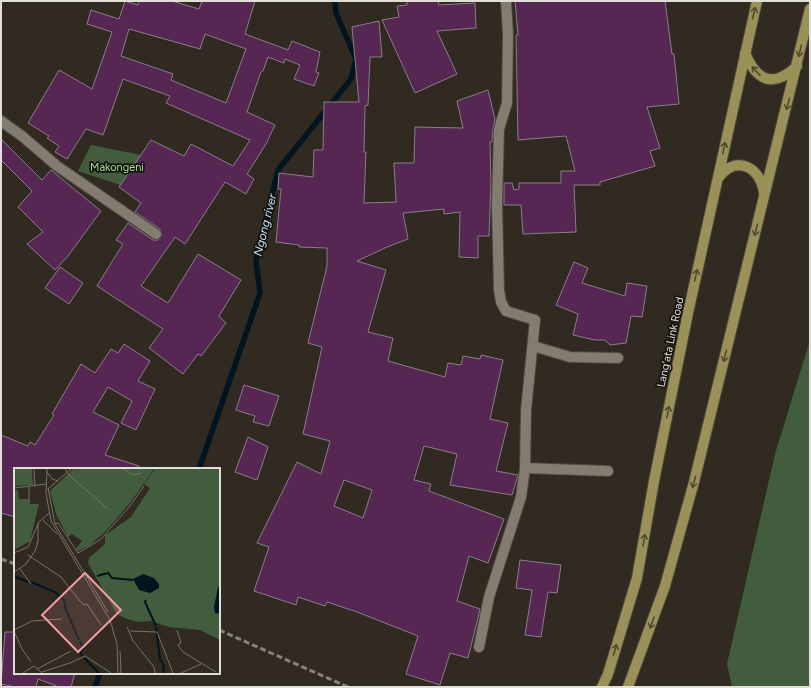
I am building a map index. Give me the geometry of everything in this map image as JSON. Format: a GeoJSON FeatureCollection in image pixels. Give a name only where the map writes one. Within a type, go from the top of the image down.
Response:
{"type":"FeatureCollection","features":[{"type":"Feature","properties":{"kind":"main road","name":"Lang'ata Link Road"},"geometry":{"type":"LineString","coordinates":[[602,687],[608,674],[637,578],[654,481],[688,313],[757,1]]}},
{"type":"Feature","properties":{"kind":"main road"},"geometry":{"type":"LineString","coordinates":[[628,687],[665,586],[694,482],[810,9]]}},
{"type":"Feature","properties":{"kind":"main road"},"geometry":{"type":"LineString","coordinates":[[745,53],[753,70],[761,77],[782,79],[797,66]]}},
{"type":"Feature","properties":{"kind":"main road"},"geometry":{"type":"LineString","coordinates":[[718,178],[726,168],[735,165],[744,166],[759,176],[763,184],[765,197]]}},
{"type":"Feature","properties":{"kind":"street"},"geometry":{"type":"LineString","coordinates":[[479,647],[489,597],[521,497],[525,468],[526,410],[535,320],[506,311],[501,302],[499,290],[497,204],[499,129],[507,103],[508,34],[506,1]]}},
{"type":"Feature","properties":{"kind":"street"},"geometry":{"type":"LineString","coordinates":[[1,121],[22,136],[57,166],[156,234]]}},
{"type":"Feature","properties":{"kind":"street"},"geometry":{"type":"LineString","coordinates":[[533,346],[570,357],[618,358]]}},
{"type":"Feature","properties":{"kind":"street"},"geometry":{"type":"LineString","coordinates":[[525,468],[608,471]]}},
{"type":"Feature","properties":{"kind":"green space","name":"Makongeni"},"geometry":{"type":"Polygon","coordinates":[[[91,145],[141,155],[126,187],[78,171],[91,145]]]}},
{"type":"Feature","properties":{"kind":"green space"},"geometry":{"type":"Polygon","coordinates":[[[810,340],[810,687],[732,687],[727,664],[775,454],[810,340]]]}},
{"type":"Feature","properties":{"kind":"building"},"geometry":{"type":"Polygon","coordinates":[[[125,1],[138,5],[139,1],[172,1],[199,9],[202,1],[255,1],[245,34],[288,50],[292,41],[320,52],[316,72],[319,73],[314,86],[294,79],[300,65],[285,59],[284,63],[268,57],[247,112],[275,125],[266,144],[247,174],[254,179],[246,194],[225,182],[185,244],[175,237],[141,286],[168,303],[198,254],[241,280],[219,316],[226,323],[201,356],[198,354],[183,374],[149,348],[163,329],[97,286],[123,244],[116,240],[128,223],[153,240],[158,240],[162,235],[160,229],[135,212],[141,203],[119,187],[151,140],[184,156],[191,144],[233,166],[250,140],[166,103],[170,96],[123,79],[103,135],[86,129],[67,159],[55,152],[59,146],[47,138],[49,136],[28,123],[59,70],[92,89],[112,32],[87,24],[91,10],[119,19],[125,1]],[[129,29],[121,56],[173,74],[171,80],[226,103],[246,49],[205,34],[200,49],[129,29]]]}},
{"type":"Feature","properties":{"kind":"building"},"geometry":{"type":"Polygon","coordinates":[[[407,1],[438,1],[439,5],[475,3],[476,28],[437,31],[457,74],[415,93],[382,20],[399,17],[397,6],[407,5],[407,1]]]}},
{"type":"Feature","properties":{"kind":"building"},"geometry":{"type":"Polygon","coordinates":[[[515,1],[665,1],[672,54],[674,54],[679,104],[647,107],[660,148],[650,151],[655,166],[600,182],[600,185],[574,185],[576,232],[523,234],[521,205],[504,205],[504,183],[512,183],[514,190],[519,189],[519,183],[561,183],[561,171],[575,171],[566,136],[518,140],[516,35],[518,35],[515,1]]]}},
{"type":"Feature","properties":{"kind":"building"},"geometry":{"type":"Polygon","coordinates":[[[379,21],[382,57],[370,57],[368,105],[365,106],[364,152],[366,152],[364,203],[396,202],[394,163],[414,163],[415,127],[463,128],[457,101],[488,90],[495,119],[492,142],[490,142],[491,183],[489,236],[478,236],[478,258],[459,257],[460,212],[444,214],[444,209],[403,213],[408,239],[357,261],[386,270],[368,332],[393,338],[388,361],[445,377],[448,363],[461,365],[463,356],[480,359],[481,355],[503,360],[490,419],[508,423],[496,471],[518,475],[512,495],[450,485],[457,454],[424,446],[414,480],[431,484],[429,491],[504,519],[488,563],[469,556],[457,601],[480,609],[468,658],[450,653],[440,685],[406,674],[418,636],[327,602],[325,606],[298,597],[296,605],[254,591],[269,547],[257,543],[297,462],[321,474],[330,441],[303,434],[322,347],[308,343],[327,266],[327,248],[299,247],[299,245],[276,242],[281,189],[278,189],[279,173],[313,177],[314,150],[323,150],[324,102],[359,102],[352,27],[379,21]],[[344,480],[334,506],[363,518],[372,490],[344,480]]]}},
{"type":"Feature","properties":{"kind":"building"},"geometry":{"type":"Polygon","coordinates":[[[1,139],[42,180],[51,170],[101,211],[68,256],[55,270],[27,244],[43,232],[18,207],[32,191],[1,160],[1,139]]]}},
{"type":"Feature","properties":{"kind":"building"},"geometry":{"type":"Polygon","coordinates":[[[574,262],[588,268],[582,283],[625,296],[627,283],[647,286],[642,317],[631,316],[626,343],[610,345],[605,340],[595,340],[573,335],[578,314],[556,305],[574,262]]]}},
{"type":"Feature","properties":{"kind":"building"},"geometry":{"type":"Polygon","coordinates":[[[60,267],[83,283],[69,304],[45,288],[60,267]]]}},
{"type":"Feature","properties":{"kind":"building"},"geometry":{"type":"Polygon","coordinates":[[[124,344],[150,361],[138,381],[155,389],[136,430],[121,423],[132,401],[108,387],[93,412],[119,425],[105,455],[139,466],[139,468],[14,468],[14,517],[1,513],[1,435],[28,446],[30,442],[35,445],[54,415],[52,414],[81,364],[95,373],[111,349],[118,353],[124,344]]]}},
{"type":"Feature","properties":{"kind":"building"},"geometry":{"type":"Polygon","coordinates":[[[244,385],[279,396],[269,426],[253,422],[255,416],[236,410],[244,385]]]}},
{"type":"Feature","properties":{"kind":"building"},"geometry":{"type":"Polygon","coordinates":[[[248,437],[268,447],[257,480],[235,472],[248,437]]]}},
{"type":"Feature","properties":{"kind":"building"},"geometry":{"type":"Polygon","coordinates":[[[520,560],[561,565],[557,593],[548,592],[541,637],[525,635],[532,590],[516,588],[520,560]]]}},
{"type":"Feature","properties":{"kind":"building"},"geometry":{"type":"Polygon","coordinates":[[[5,632],[14,632],[14,674],[75,674],[71,687],[59,687],[38,679],[36,687],[15,687],[1,684],[5,632]]]}},
{"type":"Feature","properties":{"kind":"waterway","name":"Ngong river"},"geometry":{"type":"LineString","coordinates":[[199,468],[260,293],[256,261],[278,170],[351,79],[356,59],[336,13],[335,1]]}},
{"type":"Feature","properties":{"kind":"waterway","name":"Ngong river"},"geometry":{"type":"LineString","coordinates":[[95,687],[100,674]]}},
{"type":"Feature","properties":{"kind":"railway"},"geometry":{"type":"LineString","coordinates":[[1,559],[14,564]]}},
{"type":"Feature","properties":{"kind":"railway"},"geometry":{"type":"LineString","coordinates":[[220,630],[348,687]]}}]}
